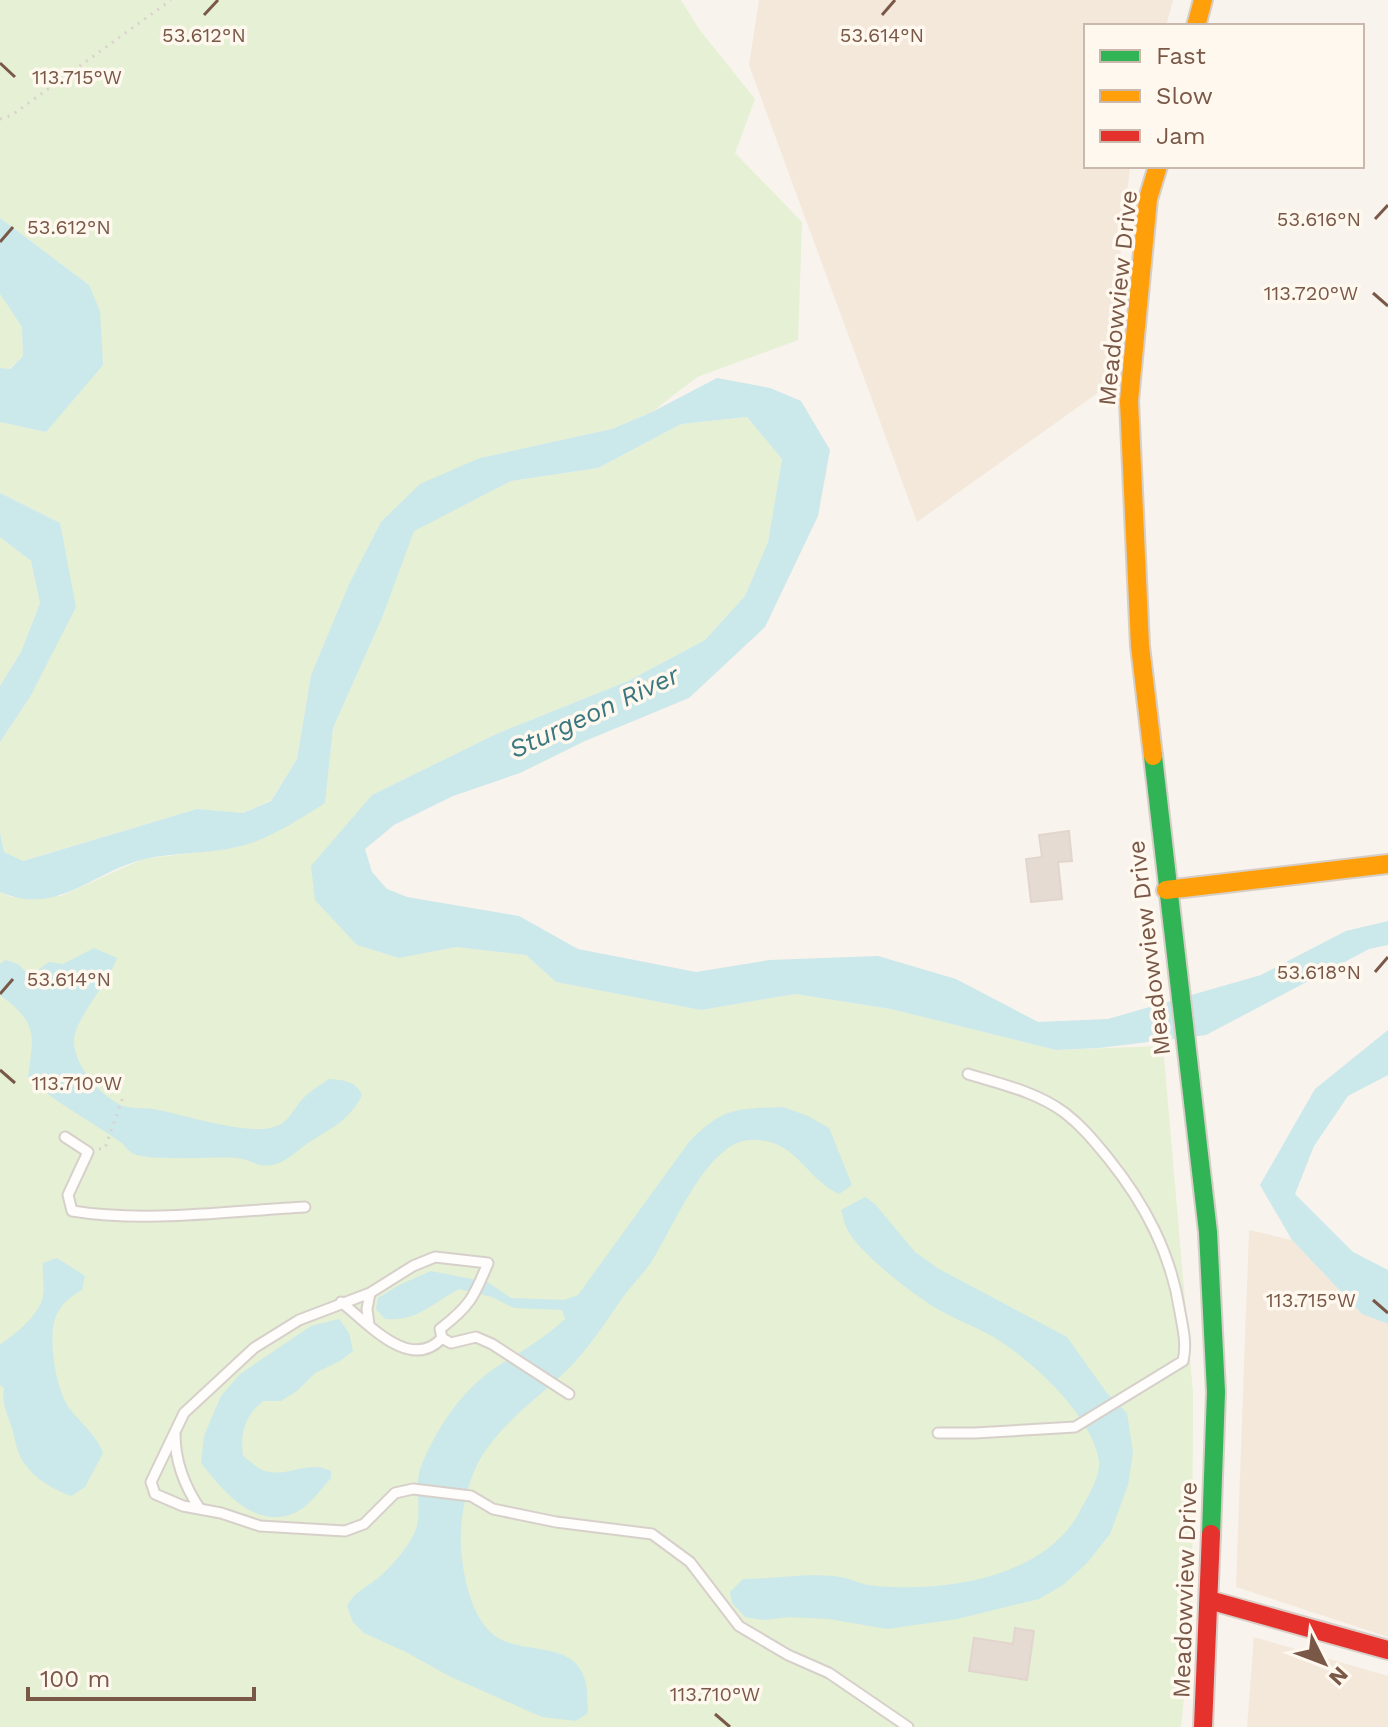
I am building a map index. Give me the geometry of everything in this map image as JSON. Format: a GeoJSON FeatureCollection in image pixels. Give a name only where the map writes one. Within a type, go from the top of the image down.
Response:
{"type":"FeatureCollection","features":[{"type":"Feature","properties":{"kind":"street"},"geometry":{"type":"LineString","coordinates":[[1197,24],[1203,0]]}},
{"type":"Feature","properties":{"kind":"street","name":"Meadowview Drive"},"geometry":{"type":"LineString","coordinates":[[1157,168],[1148,199],[1129,401],[1140,646],[1175,969],[1208,1232],[1216,1392],[1203,1727]]}},
{"type":"Feature","properties":{"kind":"street"},"geometry":{"type":"LineString","coordinates":[[1166,890],[1388,864]]}},
{"type":"Feature","properties":{"kind":"street"},"geometry":{"type":"LineString","coordinates":[[1209,1600],[1388,1650]]}},
{"type":"Feature","properties":{"kind":"lane"},"geometry":{"type":"LineString","coordinates":[[938,1433],[1075,1427],[1183,1361],[1186,1348],[1176,1282],[1163,1244],[1134,1190],[1085,1130],[1062,1111],[1022,1090],[968,1074]]}},
{"type":"Feature","properties":{"kind":"lane"},"geometry":{"type":"LineString","coordinates":[[65,1137],[88,1152],[68,1195],[72,1211],[98,1216],[305,1207]]}},
{"type":"Feature","properties":{"kind":"lane"},"geometry":{"type":"LineString","coordinates":[[569,1394],[492,1344],[476,1337],[451,1343],[442,1338],[440,1329],[472,1301],[488,1263],[435,1257],[413,1266],[370,1293],[299,1320],[254,1348],[184,1413],[151,1482],[155,1494],[183,1506],[221,1513],[260,1526],[345,1531],[364,1524],[395,1493],[413,1489],[471,1496],[493,1509],[543,1520],[652,1534],[690,1562],[739,1626],[788,1655],[829,1673],[908,1727]]}},
{"type":"Feature","properties":{"kind":"lane"},"geometry":{"type":"LineString","coordinates":[[369,1325],[367,1309],[370,1293]]}},
{"type":"Feature","properties":{"kind":"lane"},"geometry":{"type":"LineString","coordinates":[[341,1302],[398,1346],[421,1350],[436,1345],[442,1338]]}},
{"type":"Feature","properties":{"kind":"lane"},"geometry":{"type":"LineString","coordinates":[[175,1431],[179,1464],[188,1491],[200,1509]]}},
{"type":"Feature","properties":{"kind":"path"},"geometry":{"type":"LineString","coordinates":[[0,119],[12,115],[171,0]]}},
{"type":"Feature","properties":{"kind":"path"},"geometry":{"type":"LineString","coordinates":[[105,1148],[123,1097]]}},
{"type":"Feature","properties":{"kind":"shaded area"},"geometry":{"type":"Polygon","coordinates":[[[759,0],[1173,0],[1167,24],[1084,24],[1084,168],[1130,168],[1106,387],[917,522],[749,65],[759,0]]]}},
{"type":"Feature","properties":{"kind":"shaded area"},"geometry":{"type":"Polygon","coordinates":[[[1249,1230],[1292,1240],[1362,1314],[1388,1324],[1388,1637],[1236,1587],[1249,1230]]]}},
{"type":"Feature","properties":{"kind":"shaded area"},"geometry":{"type":"Polygon","coordinates":[[[1254,1637],[1388,1676],[1388,1727],[1247,1727],[1254,1637]]]}},
{"type":"Feature","properties":{"kind":"green space"},"geometry":{"type":"Polygon","coordinates":[[[0,0],[681,0],[699,29],[755,99],[735,153],[802,222],[798,340],[697,377],[652,412],[612,429],[480,458],[381,522],[349,584],[311,675],[297,759],[271,800],[243,813],[197,809],[22,861],[4,852],[0,832],[0,742],[30,697],[60,523],[0,493],[0,422],[46,432],[89,285],[0,218],[0,0]]]}},
{"type":"Feature","properties":{"kind":"green space"},"geometry":{"type":"Polygon","coordinates":[[[0,294],[22,327],[23,356],[9,369],[0,368],[0,294]]]}},
{"type":"Feature","properties":{"kind":"green space"},"geometry":{"type":"Polygon","coordinates":[[[747,417],[782,459],[768,542],[745,596],[705,640],[628,681],[494,735],[372,795],[312,866],[357,945],[399,958],[456,947],[526,955],[556,982],[701,1010],[795,994],[891,1009],[1056,1050],[1163,1046],[1193,1393],[1192,1619],[1181,1727],[0,1727],[0,892],[11,897],[61,896],[143,859],[239,847],[325,803],[333,728],[382,618],[413,531],[511,481],[598,468],[681,424],[747,417]]]}},
{"type":"Feature","properties":{"kind":"green space"},"geometry":{"type":"Polygon","coordinates":[[[0,537],[31,561],[40,603],[21,652],[0,686],[0,537]]]}},
{"type":"Feature","properties":{"kind":"water"},"geometry":{"type":"Polygon","coordinates":[[[0,218],[89,285],[100,311],[103,365],[46,432],[0,422],[0,368],[10,369],[23,356],[22,327],[0,294],[0,218]]]}},
{"type":"Feature","properties":{"kind":"water","name":"Sturgeon River"},"geometry":{"type":"Polygon","coordinates":[[[717,378],[770,388],[801,401],[830,450],[818,516],[765,627],[689,698],[585,741],[520,773],[453,796],[394,825],[365,849],[372,872],[387,889],[407,897],[519,916],[578,949],[696,972],[770,960],[878,956],[956,979],[1038,1022],[1108,1019],[1261,975],[1346,931],[1388,921],[1388,945],[1369,949],[1206,1035],[1056,1050],[891,1009],[795,994],[701,1010],[556,982],[526,955],[456,947],[399,958],[357,945],[315,900],[311,866],[372,795],[494,735],[628,681],[705,640],[745,596],[768,542],[782,459],[747,417],[681,424],[598,468],[511,481],[414,531],[382,618],[333,728],[325,803],[282,829],[248,844],[145,859],[58,896],[21,898],[0,892],[0,832],[4,852],[23,861],[197,809],[243,813],[271,801],[297,759],[311,675],[349,584],[381,522],[420,484],[480,458],[612,429],[717,378]]]}},
{"type":"Feature","properties":{"kind":"water"},"geometry":{"type":"Polygon","coordinates":[[[0,493],[60,523],[76,607],[30,697],[0,742],[0,686],[21,652],[40,603],[31,561],[0,537],[0,493]]]}},
{"type":"Feature","properties":{"kind":"water"},"geometry":{"type":"Polygon","coordinates":[[[94,948],[117,958],[80,1021],[74,1039],[75,1048],[88,1076],[117,1103],[248,1129],[274,1127],[283,1123],[306,1095],[329,1079],[353,1084],[362,1095],[357,1104],[339,1123],[277,1164],[262,1165],[237,1158],[166,1158],[132,1153],[28,1077],[32,1050],[30,1030],[21,1014],[0,995],[0,964],[5,960],[18,964],[30,976],[49,962],[63,964],[94,948]]]}},
{"type":"Feature","properties":{"kind":"water"},"geometry":{"type":"Polygon","coordinates":[[[1388,1030],[1388,1075],[1348,1096],[1314,1146],[1295,1194],[1353,1252],[1388,1270],[1388,1324],[1362,1314],[1292,1240],[1260,1185],[1315,1089],[1388,1030]]]}},
{"type":"Feature","properties":{"kind":"water"},"geometry":{"type":"Polygon","coordinates":[[[783,1107],[829,1128],[852,1185],[839,1194],[789,1152],[765,1141],[749,1140],[733,1145],[718,1156],[692,1191],[650,1264],[564,1373],[491,1442],[477,1464],[468,1487],[461,1548],[466,1583],[474,1608],[495,1636],[506,1642],[557,1653],[578,1665],[587,1690],[588,1713],[576,1721],[542,1717],[449,1676],[364,1633],[353,1622],[347,1606],[357,1593],[393,1564],[413,1536],[418,1519],[419,1473],[443,1424],[461,1399],[483,1377],[565,1319],[562,1310],[514,1308],[492,1297],[459,1289],[415,1315],[385,1319],[376,1309],[378,1298],[431,1271],[487,1282],[511,1298],[564,1300],[578,1295],[689,1142],[711,1122],[731,1112],[783,1107]]]}},
{"type":"Feature","properties":{"kind":"water"},"geometry":{"type":"Polygon","coordinates":[[[865,1197],[875,1204],[915,1252],[939,1269],[1067,1337],[1106,1392],[1127,1413],[1133,1453],[1128,1485],[1110,1534],[1087,1563],[1063,1585],[1039,1599],[957,1619],[887,1629],[829,1619],[790,1617],[763,1620],[745,1617],[732,1603],[730,1592],[743,1579],[822,1575],[870,1585],[902,1587],[960,1583],[990,1576],[1043,1552],[1064,1534],[1096,1480],[1099,1461],[1085,1425],[1040,1372],[984,1332],[917,1296],[853,1238],[841,1210],[865,1197]]]}},
{"type":"Feature","properties":{"kind":"water"},"geometry":{"type":"Polygon","coordinates":[[[57,1258],[85,1276],[82,1290],[61,1308],[53,1325],[57,1377],[64,1400],[103,1453],[85,1487],[71,1496],[55,1489],[27,1467],[18,1451],[5,1407],[4,1388],[0,1385],[0,1345],[37,1311],[44,1292],[43,1263],[57,1258]]]}},
{"type":"Feature","properties":{"kind":"water"},"geometry":{"type":"Polygon","coordinates":[[[339,1319],[349,1333],[353,1351],[315,1373],[297,1391],[281,1401],[263,1401],[248,1419],[242,1439],[243,1456],[262,1470],[273,1473],[323,1468],[331,1471],[331,1478],[300,1510],[285,1516],[270,1517],[256,1513],[231,1497],[201,1463],[204,1436],[221,1396],[240,1374],[311,1326],[339,1319]]]}},
{"type":"Feature","properties":{"kind":"building"},"geometry":{"type":"Polygon","coordinates":[[[1069,831],[1072,861],[1058,862],[1062,899],[1031,902],[1026,859],[1042,857],[1039,835],[1069,831]]]}},
{"type":"Feature","properties":{"kind":"building"},"geometry":{"type":"Polygon","coordinates":[[[1015,1628],[1034,1631],[1027,1680],[969,1671],[974,1638],[1013,1644],[1015,1628]]]}},
{"type":"Feature","properties":{"kind":"traffic: fast"},"geometry":{"type":"LineString","coordinates":[[1153,756],[1208,1232],[1216,1392],[1211,1534]]}},
{"type":"Feature","properties":{"kind":"traffic: slow"},"geometry":{"type":"LineString","coordinates":[[1197,24],[1203,0]]}},
{"type":"Feature","properties":{"kind":"traffic: slow"},"geometry":{"type":"LineString","coordinates":[[1153,756],[1140,646],[1129,401],[1148,199],[1157,168]]}},
{"type":"Feature","properties":{"kind":"traffic: slow"},"geometry":{"type":"LineString","coordinates":[[1166,890],[1388,864]]}},
{"type":"Feature","properties":{"kind":"traffic: jam"},"geometry":{"type":"LineString","coordinates":[[1203,1727],[1211,1534]]}},
{"type":"Feature","properties":{"kind":"traffic: jam"},"geometry":{"type":"LineString","coordinates":[[1209,1600],[1388,1650]]}}]}
